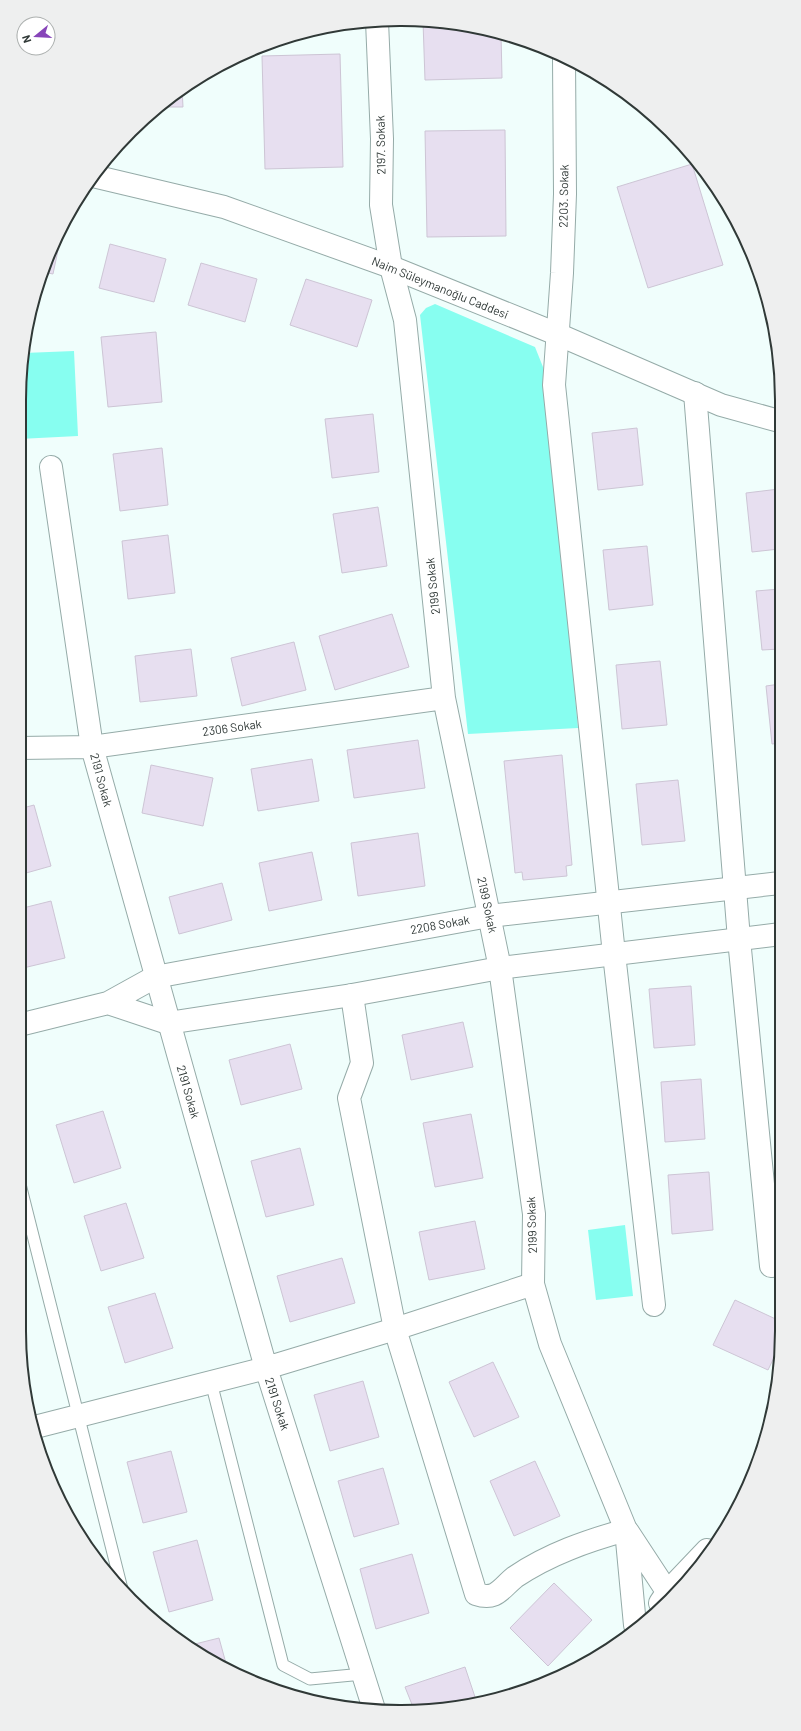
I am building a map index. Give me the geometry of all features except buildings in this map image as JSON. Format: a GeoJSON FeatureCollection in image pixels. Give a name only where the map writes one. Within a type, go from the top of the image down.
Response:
{"type":"FeatureCollection","features":[{"type":"Feature","properties":{"kind":"street","name":"2197. Sokak"},"geometry":{"type":"LineString","coordinates":[[377,27],[382,139],[381,204],[390,267]]}},
{"type":"Feature","properties":{"kind":"street","name":"2203. Sokak"},"geometry":{"type":"LineString","coordinates":[[564,64],[565,194],[562,273],[554,385],[608,902],[654,1305]]}},
{"type":"Feature","properties":{"kind":"street","name":"Naim Süleymanoğlu Caddesi"},"geometry":{"type":"LineString","coordinates":[[100,178],[224,207],[390,267],[557,334],[721,404],[775,420]]}},
{"type":"Feature","properties":{"kind":"street","name":"2199 Sokak"},"geometry":{"type":"LineString","coordinates":[[390,267],[405,320],[444,698],[500,968],[534,1214],[533,1284],[550,1344],[626,1530]]}},
{"type":"Feature","properties":{"kind":"street"},"geometry":{"type":"LineString","coordinates":[[695,393],[739,939],[771,1266],[775,1266]]}},
{"type":"Feature","properties":{"kind":"street","name":"2191 Sokak"},"geometry":{"type":"LineString","coordinates":[[51,467],[92,748],[155,977],[266,1368],[372,1704]]}},
{"type":"Feature","properties":{"kind":"street","name":"2306 Sokak"},"geometry":{"type":"LineString","coordinates":[[26,748],[92,748],[444,698]]}},
{"type":"Feature","properties":{"kind":"street","name":"2208 Sokak"},"geometry":{"type":"LineString","coordinates":[[26,1023],[108,1003],[155,977],[489,916],[775,884]]}},
{"type":"Feature","properties":{"kind":"street"},"geometry":{"type":"LineString","coordinates":[[108,1003],[168,1023],[352,995],[500,968],[775,935]]}},
{"type":"Feature","properties":{"kind":"street"},"geometry":{"type":"LineString","coordinates":[[352,995],[362,1063],[350,1098],[395,1329],[476,1594],[486,1597],[499,1593],[514,1578],[543,1560],[582,1543],[626,1530]]}},
{"type":"Feature","properties":{"kind":"street"},"geometry":{"type":"LineString","coordinates":[[39,1426],[266,1368],[395,1329],[533,1284]]}},
{"type":"Feature","properties":{"kind":"street"},"geometry":{"type":"LineString","coordinates":[[626,1530],[664,1596]]}},
{"type":"Feature","properties":{"kind":"street"},"geometry":{"type":"LineString","coordinates":[[626,1530],[635,1622]]}},
{"type":"Feature","properties":{"kind":"lane"},"geometry":{"type":"LineString","coordinates":[[26,1207],[119,1577]]}},
{"type":"Feature","properties":{"kind":"lane"},"geometry":{"type":"LineString","coordinates":[[211,1382],[283,1665],[310,1679],[363,1674]]}},
{"type":"Feature","properties":{"kind":"shaded area"},"geometry":{"type":"Polygon","coordinates":[[[435,304],[535,347],[543,367],[547,394],[578,728],[468,734],[420,315],[426,308],[435,304]]]}},
{"type":"Feature","properties":{"kind":"shaded area"},"geometry":{"type":"Polygon","coordinates":[[[74,351],[78,436],[26,439],[26,400],[29,353],[74,351]]]}},
{"type":"Feature","properties":{"kind":"shaded area"},"geometry":{"type":"Polygon","coordinates":[[[625,1225],[633,1296],[596,1300],[588,1230],[625,1225]]]}}]}
